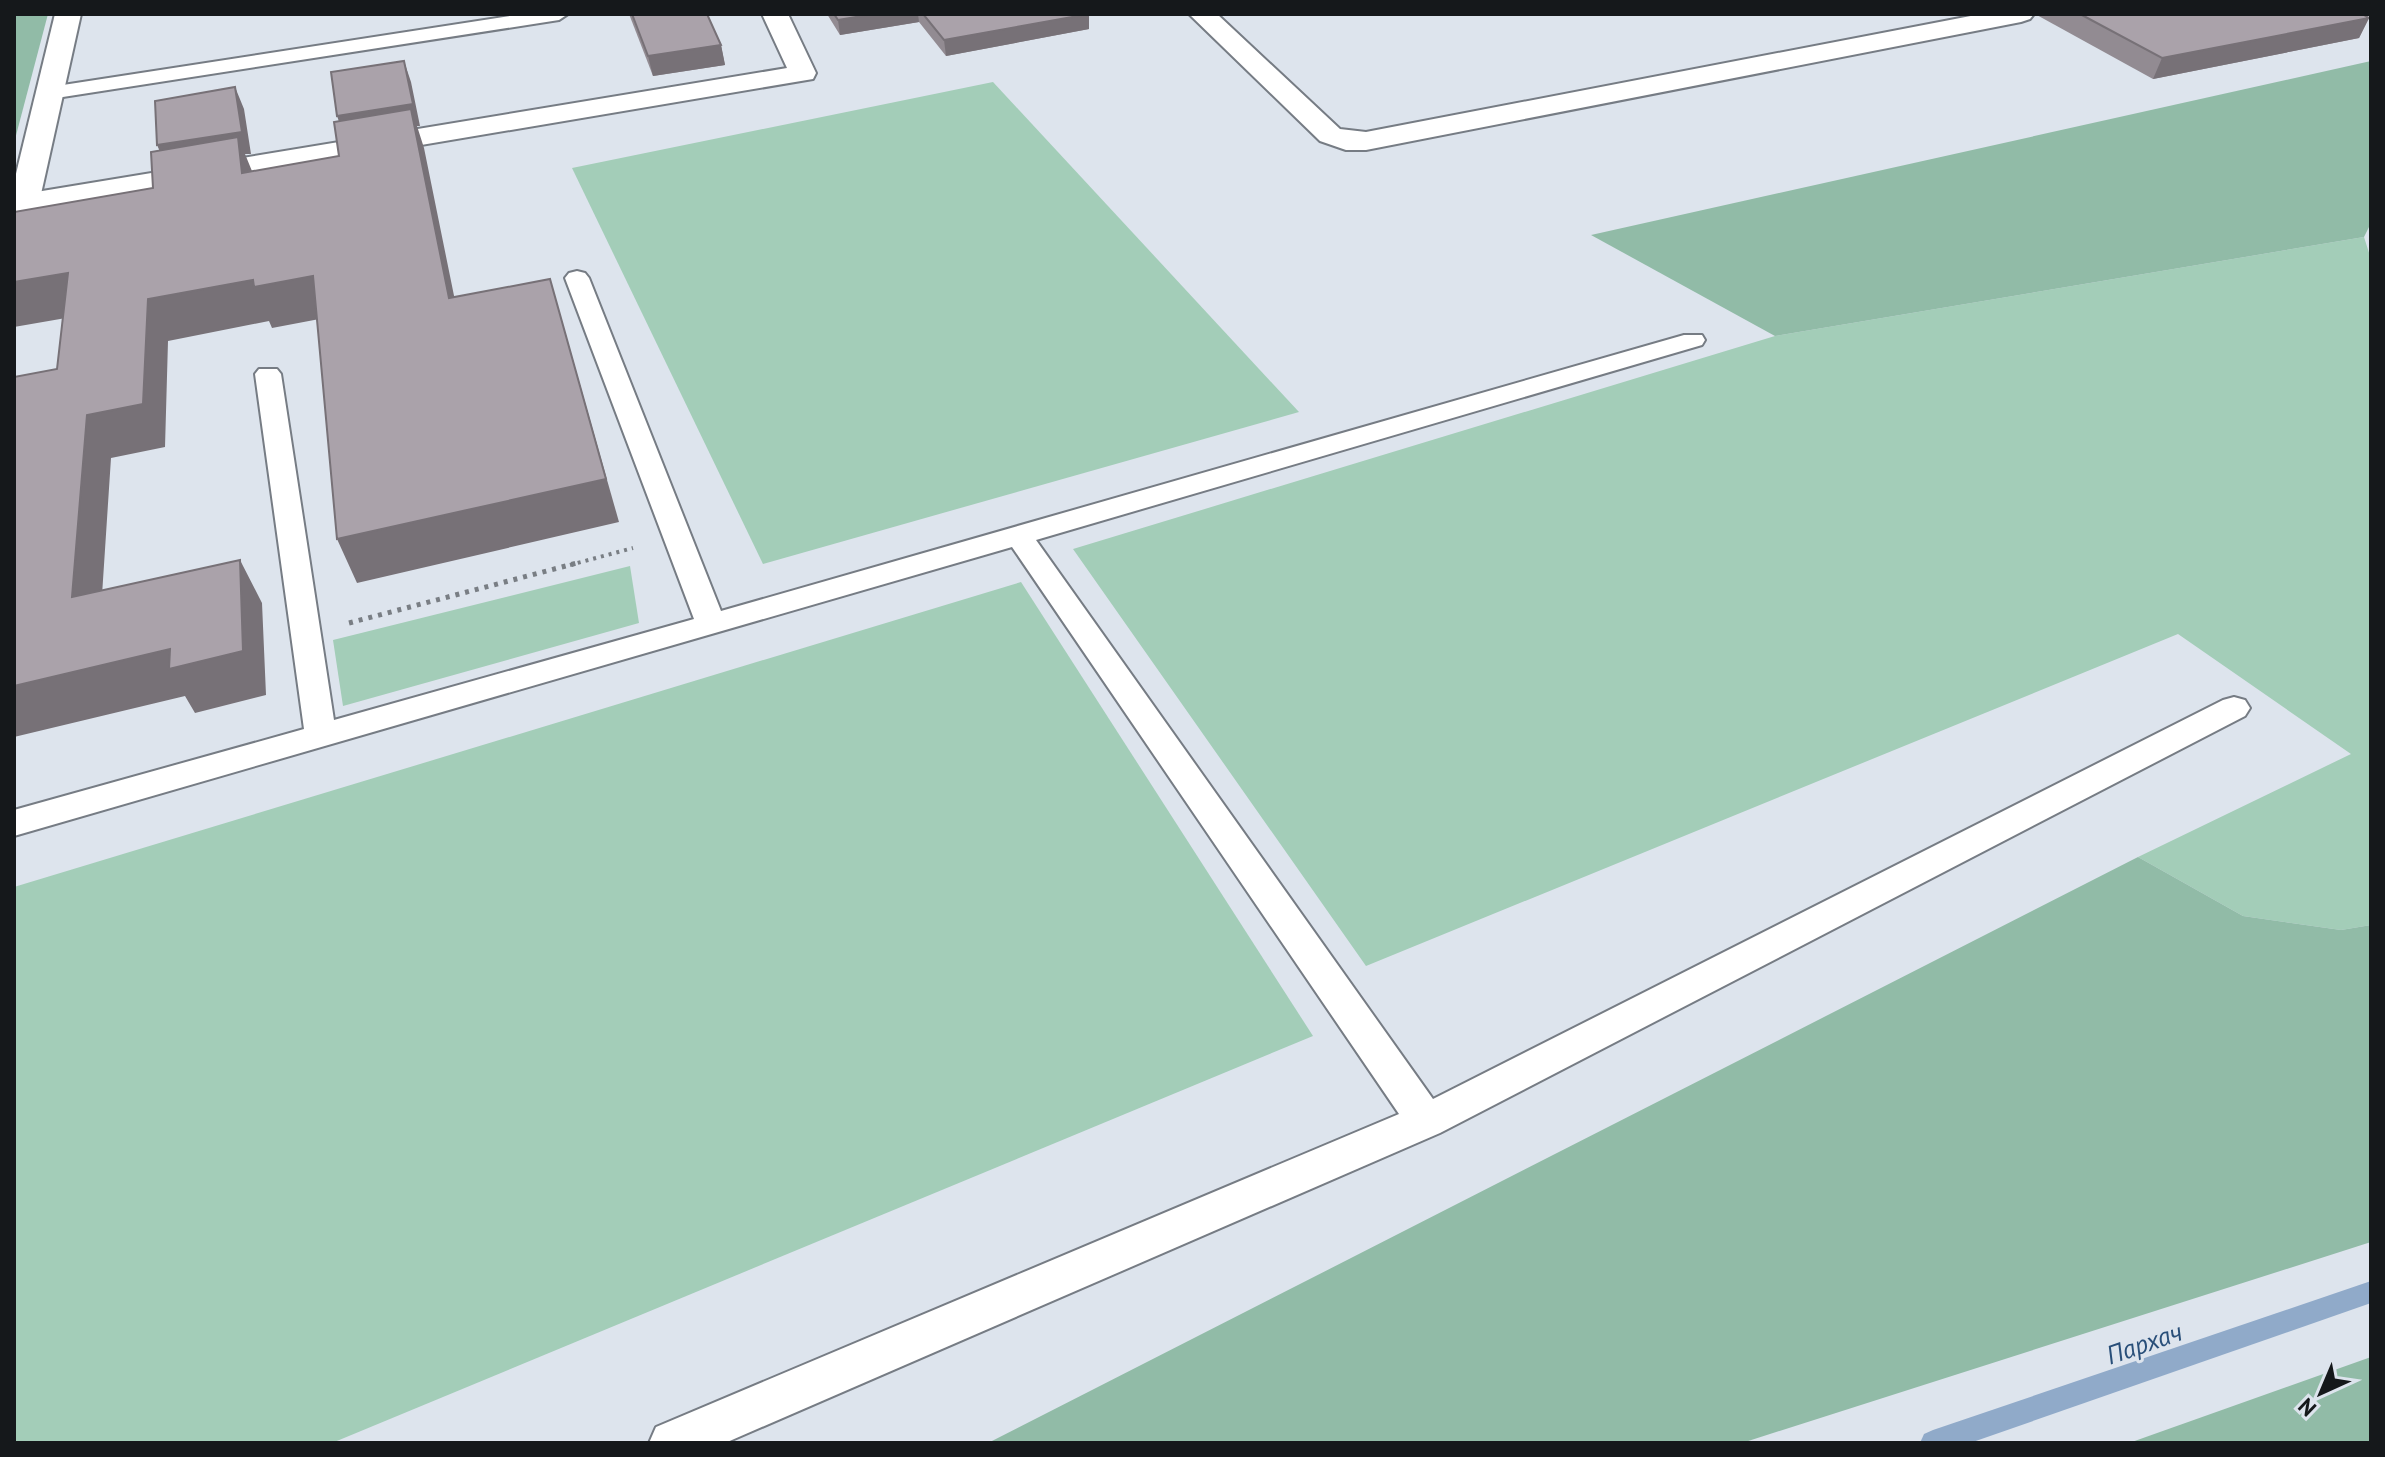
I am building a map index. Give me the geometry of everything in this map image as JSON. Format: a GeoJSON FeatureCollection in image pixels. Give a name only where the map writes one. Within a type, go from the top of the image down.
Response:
{"type":"FeatureCollection","features":[{"type":"Feature","properties":{"kind":"street"},"geometry":{"type":"LineString","coordinates":[[68,14],[19,207],[803,73],[775,14]]}},
{"type":"Feature","properties":{"kind":"street"},"geometry":{"type":"LineString","coordinates":[[1202,14],[1330,135],[1346,141],[1366,141],[2021,14]]}},
{"type":"Feature","properties":{"kind":"lane"},"geometry":{"type":"LineString","coordinates":[[50,93],[559,14]]}},
{"type":"Feature","properties":{"kind":"lane"},"geometry":{"type":"LineString","coordinates":[[577,278],[711,625]]}},
{"type":"Feature","properties":{"kind":"lane"},"geometry":{"type":"LineString","coordinates":[[14,823],[711,625],[1693,340]]}},
{"type":"Feature","properties":{"kind":"lane"},"geometry":{"type":"LineString","coordinates":[[268,374],[321,737]]}},
{"type":"Feature","properties":{"kind":"lane"},"geometry":{"type":"LineString","coordinates":[[1019,536],[1426,1121]]}},
{"type":"Feature","properties":{"kind":"lane"},"geometry":{"type":"LineString","coordinates":[[672,1443],[1426,1121],[2234,708]]}},
{"type":"Feature","properties":{"kind":"path"},"geometry":{"type":"LineString","coordinates":[[306,635],[677,536]]}},
{"type":"Feature","properties":{"kind":"green space"},"geometry":{"type":"Polygon","coordinates":[[[14,14],[48,14],[14,143],[14,14]]]}},
{"type":"Feature","properties":{"kind":"green space"},"geometry":{"type":"Polygon","coordinates":[[[2371,61],[2371,223],[2364,237],[1775,336],[1591,235],[2371,61]]]}},
{"type":"Feature","properties":{"kind":"green space"},"geometry":{"type":"Polygon","coordinates":[[[993,82],[1299,412],[763,564],[572,168],[993,82]]]}},
{"type":"Feature","properties":{"kind":"green space"},"geometry":{"type":"Polygon","coordinates":[[[2364,237],[2371,259],[2371,925],[2341,930],[2243,916],[2138,857],[2351,754],[2178,634],[1366,966],[1073,549],[1775,336],[2364,237]]]}},
{"type":"Feature","properties":{"kind":"green space"},"geometry":{"type":"Polygon","coordinates":[[[630,566],[639,623],[343,706],[333,640],[630,566]]]}},
{"type":"Feature","properties":{"kind":"green space"},"geometry":{"type":"Polygon","coordinates":[[[1021,582],[1313,1036],[332,1443],[14,1443],[14,887],[1021,582]]]}},
{"type":"Feature","properties":{"kind":"green space"},"geometry":{"type":"Polygon","coordinates":[[[2138,857],[2243,916],[2341,930],[2371,925],[2371,1242],[1742,1443],[988,1443],[2138,857]]]}},
{"type":"Feature","properties":{"kind":"green space"},"geometry":{"type":"Polygon","coordinates":[[[2371,1357],[2371,1443],[2129,1443],[2371,1357]]]}},
{"type":"Feature","properties":{"kind":"building"},"geometry":{"type":"Polygon","coordinates":[[[632,14],[707,14],[721,45],[648,56],[632,14]]]}},
{"type":"Feature","properties":{"kind":"building"},"geometry":{"type":"Polygon","coordinates":[[[834,14],[874,14],[838,20],[834,14]]]}},
{"type":"Feature","properties":{"kind":"building"},"geometry":{"type":"Polygon","coordinates":[[[923,14],[1089,14],[944,40],[923,14]]]}},
{"type":"Feature","properties":{"kind":"building"},"geometry":{"type":"Polygon","coordinates":[[[2080,14],[2362,14],[2369,18],[2162,58],[2080,14]]]}},
{"type":"Feature","properties":{"kind":"building"},"geometry":{"type":"Polygon","coordinates":[[[404,61],[413,104],[337,116],[331,72],[404,61]]]}},
{"type":"Feature","properties":{"kind":"building"},"geometry":{"type":"Polygon","coordinates":[[[235,87],[242,132],[157,145],[155,101],[235,87]]]}},
{"type":"Feature","properties":{"kind":"building"},"geometry":{"type":"Polygon","coordinates":[[[411,109],[449,298],[550,279],[606,479],[337,539],[313,276],[254,287],[253,280],[148,299],[143,404],[87,415],[72,597],[240,560],[243,651],[169,669],[170,649],[14,686],[14,377],[57,369],[68,273],[14,282],[14,212],[153,188],[151,152],[238,137],[242,173],[339,156],[334,122],[411,109]]]}},
{"type":"Feature","properties":{"kind":"waterway","name":"Пархач"},"geometry":{"type":"LineString","coordinates":[[1933,1443],[2371,1292]]}}]}
